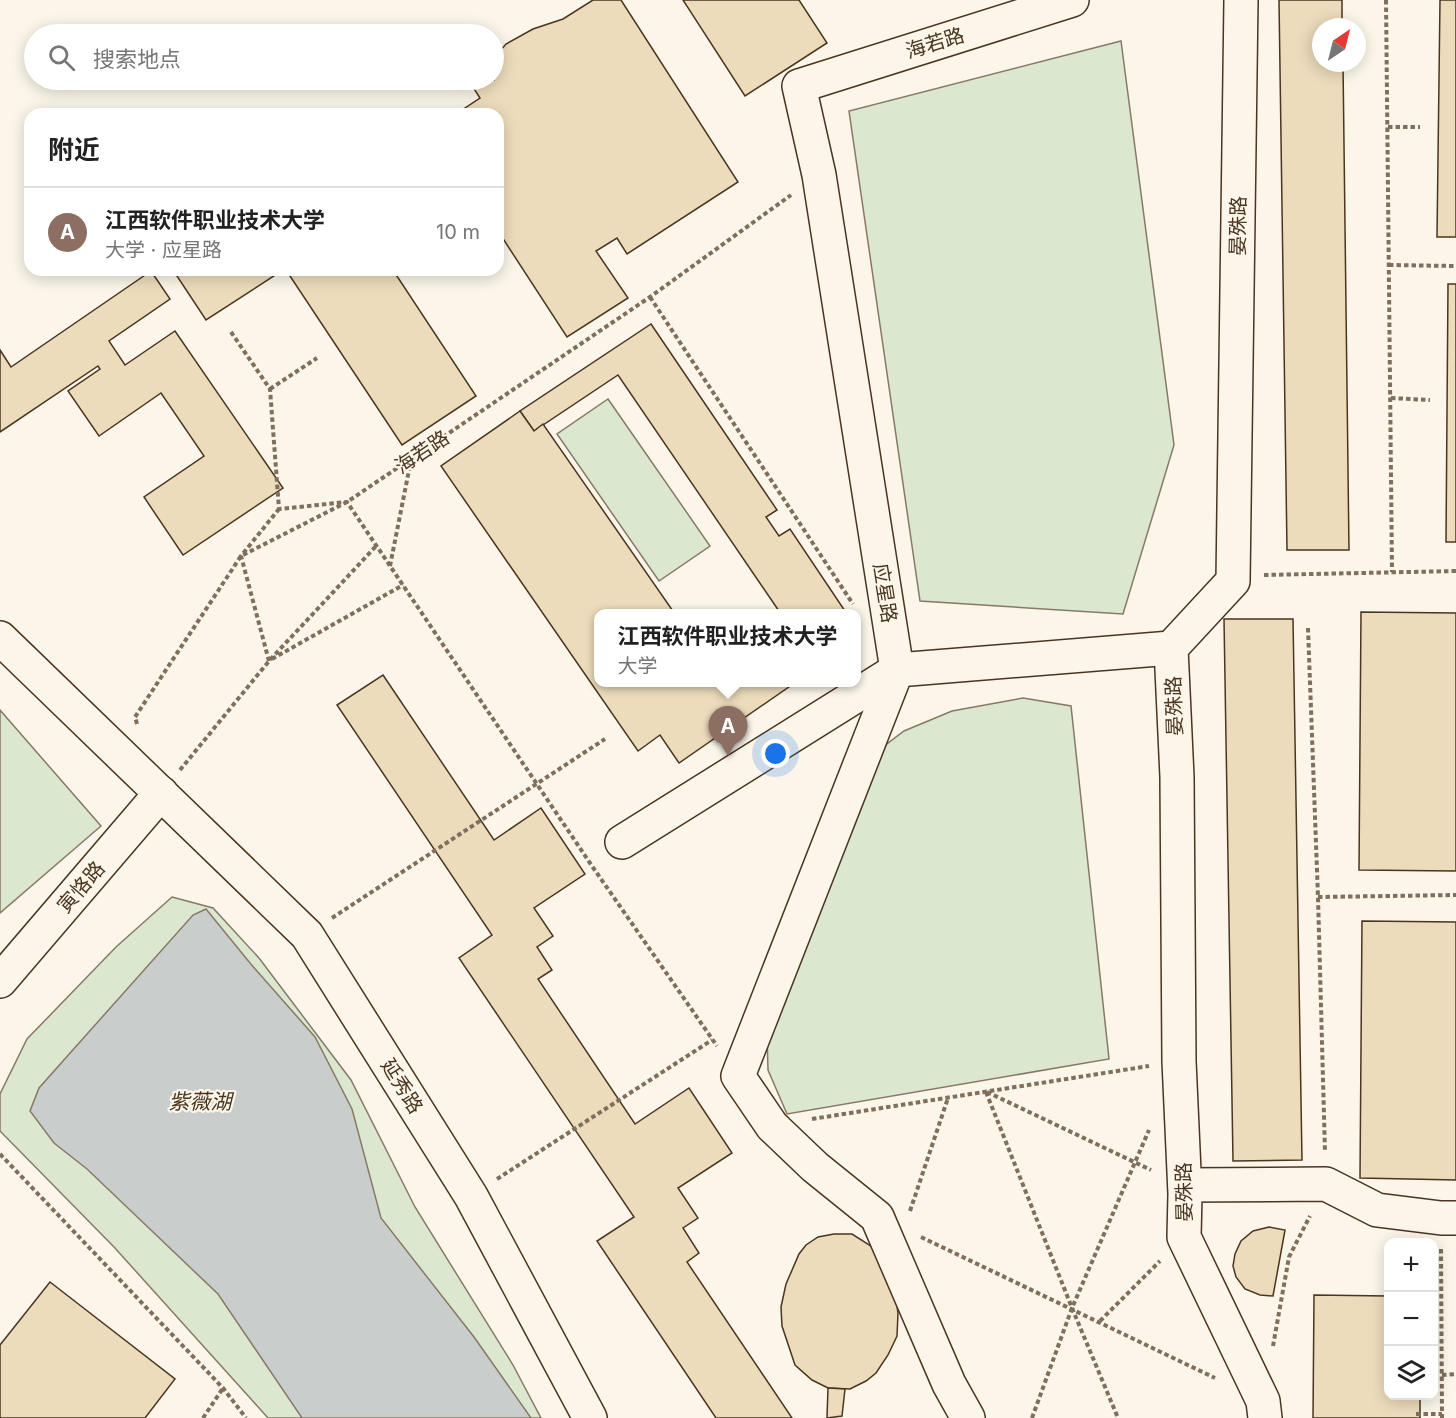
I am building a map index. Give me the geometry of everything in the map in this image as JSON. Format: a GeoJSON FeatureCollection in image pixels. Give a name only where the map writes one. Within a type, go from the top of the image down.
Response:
{"type":"FeatureCollection","features":[{"type":"Feature","properties":{"kind":"street","name":"海若路"},"geometry":{"type":"LineString","coordinates":[[799,86],[1072,0]]}},
{"type":"Feature","properties":{"kind":"street","name":"晏殊路"},"geometry":{"type":"LineString","coordinates":[[1241,0],[1233,581],[1172,648],[1177,777],[1179,1061],[1185,1185],[1184,1237],[1264,1410]]}},
{"type":"Feature","properties":{"kind":"street","name":"应星路"},"geometry":{"type":"LineString","coordinates":[[799,86],[819,175],[897,670]]}},
{"type":"Feature","properties":{"kind":"street","name":"延秀路"},"geometry":{"type":"LineString","coordinates":[[0,638],[307,934],[471,1196],[590,1418]]}},
{"type":"Feature","properties":{"kind":"street"},"geometry":{"type":"LineString","coordinates":[[622,842],[897,670],[1172,648]]}},
{"type":"Feature","properties":{"kind":"street"},"geometry":{"type":"LineString","coordinates":[[897,670],[738,1076],[772,1126],[815,1167],[890,1223],[949,1384],[968,1418]]}},
{"type":"Feature","properties":{"kind":"street","name":"寅恪路"},"geometry":{"type":"LineString","coordinates":[[0,981],[161,794]]}},
{"type":"Feature","properties":{"kind":"street"},"geometry":{"type":"LineString","coordinates":[[1185,1185],[1326,1184],[1377,1210],[1448,1218]]}},
{"type":"Feature","properties":{"kind":"street"},"geometry":{"type":"LineString","coordinates":[[947,1418],[949,1384]]}},
{"type":"Feature","properties":{"kind":"path"},"geometry":{"type":"LineString","coordinates":[[1386,0],[1392,572]]}},
{"type":"Feature","properties":{"kind":"path"},"geometry":{"type":"LineString","coordinates":[[1388,127],[1420,127]]}},
{"type":"Feature","properties":{"kind":"path","name":"海若路"},"geometry":{"type":"LineString","coordinates":[[138,728],[135,717],[241,556],[348,502],[650,297],[819,175]]}},
{"type":"Feature","properties":{"kind":"path"},"geometry":{"type":"LineString","coordinates":[[1389,265],[1456,266]]}},
{"type":"Feature","properties":{"kind":"path"},"geometry":{"type":"LineString","coordinates":[[650,297],[857,609]]}},
{"type":"Feature","properties":{"kind":"path"},"geometry":{"type":"LineString","coordinates":[[231,332],[270,389],[279,509],[241,556],[269,661]]}},
{"type":"Feature","properties":{"kind":"path"},"geometry":{"type":"LineString","coordinates":[[270,389],[317,358]]}},
{"type":"Feature","properties":{"kind":"path"},"geometry":{"type":"LineString","coordinates":[[1390,398],[1430,399]]}},
{"type":"Feature","properties":{"kind":"path"},"geometry":{"type":"LineString","coordinates":[[390,566],[412,459]]}},
{"type":"Feature","properties":{"kind":"path"},"geometry":{"type":"LineString","coordinates":[[279,509],[348,502],[537,784],[738,1076]]}},
{"type":"Feature","properties":{"kind":"path"},"geometry":{"type":"LineString","coordinates":[[161,794],[269,661],[377,545]]}},
{"type":"Feature","properties":{"kind":"path"},"geometry":{"type":"LineString","coordinates":[[1233,576],[1456,571]]}},
{"type":"Feature","properties":{"kind":"path"},"geometry":{"type":"LineString","coordinates":[[269,661],[403,585]]}},
{"type":"Feature","properties":{"kind":"path"},"geometry":{"type":"LineString","coordinates":[[948,1098],[890,1223],[1100,1322],[1264,1410],[1289,1257],[1326,1184],[1308,628]]}},
{"type":"Feature","properties":{"kind":"path"},"geometry":{"type":"LineString","coordinates":[[307,934],[605,739]]}},
{"type":"Feature","properties":{"kind":"path"},"geometry":{"type":"LineString","coordinates":[[1318,897],[1456,895]]}},
{"type":"Feature","properties":{"kind":"path"},"geometry":{"type":"LineString","coordinates":[[471,1196],[713,1040]]}},
{"type":"Feature","properties":{"kind":"path"},"geometry":{"type":"LineString","coordinates":[[772,1126],[1179,1061]]}},
{"type":"Feature","properties":{"kind":"path"},"geometry":{"type":"LineString","coordinates":[[987,1092],[1185,1185]]}},
{"type":"Feature","properties":{"kind":"path"},"geometry":{"type":"LineString","coordinates":[[987,1092],[1118,1418]]}},
{"type":"Feature","properties":{"kind":"path"},"geometry":{"type":"LineString","coordinates":[[1032,1418],[1072,1308],[1153,1122]]}},
{"type":"Feature","properties":{"kind":"path"},"geometry":{"type":"LineString","coordinates":[[0,1154],[224,1388],[246,1418]]}},
{"type":"Feature","properties":{"kind":"path"},"geometry":{"type":"LineString","coordinates":[[1416,1414],[1442,1416],[1448,1218]]}},
{"type":"Feature","properties":{"kind":"path"},"geometry":{"type":"LineString","coordinates":[[1100,1322],[1184,1237]]}},
{"type":"Feature","properties":{"kind":"path"},"geometry":{"type":"LineString","coordinates":[[1442,1375],[1456,1374]]}},
{"type":"Feature","properties":{"kind":"path"},"geometry":{"type":"LineString","coordinates":[[203,1418],[224,1388]]}},
{"type":"Feature","properties":{"kind":"green space"},"geometry":{"type":"Polygon","coordinates":[[[1121,41],[1174,445],[1123,614],[920,601],[849,111],[1121,41]]]}},
{"type":"Feature","properties":{"kind":"green space"},"geometry":{"type":"Polygon","coordinates":[[[608,399],[710,546],[659,581],[557,434],[608,399]]]}},
{"type":"Feature","properties":{"kind":"green space"},"geometry":{"type":"Polygon","coordinates":[[[1023,698],[1071,706],[1109,1059],[787,1114],[768,1070],[767,1035],[879,750],[904,731],[952,711],[1023,698]]]}},
{"type":"Feature","properties":{"kind":"green space"},"geometry":{"type":"Polygon","coordinates":[[[0,710],[101,826],[0,913],[0,710]]]}},
{"type":"Feature","properties":{"kind":"green space","name":"紫薇湖"},"geometry":{"type":"Polygon","coordinates":[[[172,897],[213,908],[259,958],[351,1080],[415,1207],[513,1365],[541,1418],[268,1418],[114,1247],[0,1131],[0,1094],[27,1039],[116,947],[172,897]]]}},
{"type":"Feature","properties":{"kind":"water","name":"紫薇湖"},"geometry":{"type":"Polygon","coordinates":[[[206,909],[315,1037],[352,1109],[381,1218],[474,1337],[531,1418],[302,1418],[218,1294],[87,1169],[54,1143],[30,1111],[39,1088],[193,915],[206,909]]]}},
{"type":"Feature","properties":{"kind":"building"},"geometry":{"type":"Polygon","coordinates":[[[593,0],[621,0],[738,182],[627,254],[617,238],[596,251],[628,298],[567,337],[504,240],[504,108],[465,108],[480,98],[475,90],[504,90],[504,46],[506,44],[533,29],[563,19],[593,0]]]}},
{"type":"Feature","properties":{"kind":"building"},"geometry":{"type":"Polygon","coordinates":[[[683,0],[799,0],[827,43],[745,96],[683,0]]]}},
{"type":"Feature","properties":{"kind":"building"},"geometry":{"type":"Polygon","coordinates":[[[1279,0],[1342,0],[1342,18],[1312,18],[1312,72],[1343,72],[1349,550],[1287,550],[1279,0]]]}},
{"type":"Feature","properties":{"kind":"building"},"geometry":{"type":"Polygon","coordinates":[[[1440,0],[1456,0],[1456,237],[1437,237],[1440,0]]]}},
{"type":"Feature","properties":{"kind":"building"},"geometry":{"type":"Polygon","coordinates":[[[144,276],[154,276],[170,299],[109,341],[125,365],[175,331],[283,488],[183,555],[144,497],[204,456],[161,393],[99,436],[68,391],[100,369],[98,366],[0,432],[0,350],[11,367],[144,276]]]}},
{"type":"Feature","properties":{"kind":"building"},"geometry":{"type":"Polygon","coordinates":[[[177,276],[274,276],[206,320],[177,276]]]}},
{"type":"Feature","properties":{"kind":"building"},"geometry":{"type":"Polygon","coordinates":[[[290,276],[397,276],[476,396],[402,445],[290,276]]]}},
{"type":"Feature","properties":{"kind":"building"},"geometry":{"type":"Polygon","coordinates":[[[1448,284],[1456,284],[1456,542],[1446,542],[1448,284]]]}},
{"type":"Feature","properties":{"kind":"building"},"geometry":{"type":"Polygon","coordinates":[[[651,324],[777,510],[766,517],[779,536],[790,529],[844,609],[778,609],[618,375],[534,431],[520,411],[651,324]]]}},
{"type":"Feature","properties":{"kind":"building"},"geometry":{"type":"Polygon","coordinates":[[[520,411],[534,431],[543,424],[672,609],[594,609],[594,687],[789,687],[679,763],[660,735],[638,751],[441,466],[520,411]]]}},
{"type":"Feature","properties":{"kind":"building"},"geometry":{"type":"Polygon","coordinates":[[[1361,612],[1456,613],[1456,871],[1359,870],[1361,612]]]}},
{"type":"Feature","properties":{"kind":"building"},"geometry":{"type":"Polygon","coordinates":[[[1224,619],[1293,619],[1302,1160],[1233,1161],[1224,619]]]}},
{"type":"Feature","properties":{"kind":"building"},"geometry":{"type":"Polygon","coordinates":[[[383,675],[494,840],[541,808],[585,874],[534,908],[553,936],[537,947],[552,970],[538,979],[635,1124],[689,1088],[732,1153],[678,1188],[698,1218],[683,1228],[699,1253],[687,1262],[792,1418],[716,1418],[597,1241],[634,1217],[459,958],[492,935],[337,705],[383,675]]]}},
{"type":"Feature","properties":{"kind":"building"},"geometry":{"type":"Polygon","coordinates":[[[1362,921],[1456,922],[1456,1180],[1360,1178],[1362,921]]]}},
{"type":"Feature","properties":{"kind":"building"},"geometry":{"type":"Polygon","coordinates":[[[1269,1227],[1285,1230],[1273,1296],[1260,1295],[1245,1289],[1236,1277],[1233,1266],[1241,1241],[1253,1231],[1269,1227]]]}},
{"type":"Feature","properties":{"kind":"building"},"geometry":{"type":"Polygon","coordinates":[[[852,1234],[871,1246],[883,1259],[895,1293],[898,1313],[897,1336],[888,1355],[876,1373],[850,1389],[828,1388],[812,1380],[795,1365],[782,1326],[781,1307],[786,1284],[799,1254],[806,1245],[818,1237],[852,1234]]]}},
{"type":"Feature","properties":{"kind":"building"},"geometry":{"type":"Polygon","coordinates":[[[50,1282],[175,1379],[145,1418],[0,1418],[0,1345],[50,1282]]]}},
{"type":"Feature","properties":{"kind":"building"},"geometry":{"type":"Polygon","coordinates":[[[1314,1295],[1384,1296],[1384,1400],[1420,1400],[1420,1418],[1313,1418],[1314,1295]]]}},
{"type":"Feature","properties":{"kind":"building"},"geometry":{"type":"Polygon","coordinates":[[[828,1388],[845,1389],[842,1416],[827,1418],[828,1388]]]}},
{"type":"Feature","properties":{"kind":"place","name":"江西软件职业技术大学"},"geometry":{"type":"Point","coordinates":[728,756]}}]}
